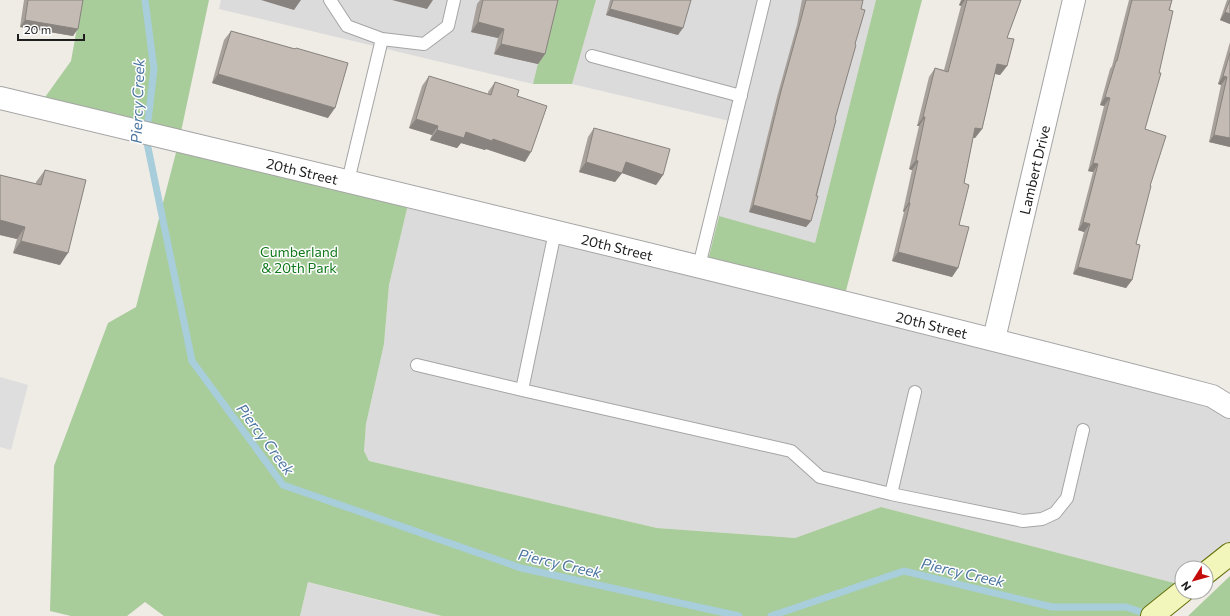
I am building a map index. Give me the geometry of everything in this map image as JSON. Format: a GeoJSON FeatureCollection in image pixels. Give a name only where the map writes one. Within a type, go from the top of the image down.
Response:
{"type":"FeatureCollection","features":[{"type":"Feature","properties":{"kind":"street","name":"Lambert Drive"},"geometry":{"type":"LineString","coordinates":[[994,339],[1074,0]]}},
{"type":"Feature","properties":{"kind":"street","name":"20th Street"},"geometry":{"type":"LineString","coordinates":[[0,98],[699,266],[994,339],[1212,396],[1230,407]]}},
{"type":"Feature","properties":{"kind":"street"},"geometry":{"type":"LineString","coordinates":[[1214,567],[1230,554]]}},
{"type":"Feature","properties":{"kind":"street"},"geometry":{"type":"LineString","coordinates":[[1152,616],[1174,598]]}},
{"type":"Feature","properties":{"kind":"lane"},"geometry":{"type":"LineString","coordinates":[[330,0],[348,26],[382,39],[424,44],[448,26],[454,0]]}},
{"type":"Feature","properties":{"kind":"lane"},"geometry":{"type":"LineString","coordinates":[[699,266],[764,0]]}},
{"type":"Feature","properties":{"kind":"lane"},"geometry":{"type":"LineString","coordinates":[[348,182],[382,39]]}},
{"type":"Feature","properties":{"kind":"lane"},"geometry":{"type":"LineString","coordinates":[[592,56],[741,96]]}},
{"type":"Feature","properties":{"kind":"lane"},"geometry":{"type":"LineString","coordinates":[[522,390],[555,232]]}},
{"type":"Feature","properties":{"kind":"lane"},"geometry":{"type":"LineString","coordinates":[[417,365],[791,451],[820,477],[891,494],[1024,521],[1042,519],[1055,513],[1067,498],[1083,430]]}},
{"type":"Feature","properties":{"kind":"lane"},"geometry":{"type":"LineString","coordinates":[[891,494],[915,392]]}},
{"type":"Feature","properties":{"kind":"shaded area"},"geometry":{"type":"Polygon","coordinates":[[[221,0],[553,0],[533,84],[219,9],[221,0]]]}},
{"type":"Feature","properties":{"kind":"shaded area"},"geometry":{"type":"Polygon","coordinates":[[[596,0],[876,0],[815,243],[710,214],[734,122],[572,84],[596,0]]]}},
{"type":"Feature","properties":{"kind":"shaded area"},"geometry":{"type":"Polygon","coordinates":[[[410,196],[1230,407],[1230,554],[1214,563],[1214,560],[1174,560],[1174,583],[881,507],[795,538],[657,528],[369,461],[364,451],[366,424],[384,344],[389,285],[410,196]]]}},
{"type":"Feature","properties":{"kind":"shaded area"},"geometry":{"type":"Polygon","coordinates":[[[0,377],[28,385],[11,450],[0,447],[0,377]]]}},
{"type":"Feature","properties":{"kind":"shaded area"},"geometry":{"type":"Polygon","coordinates":[[[308,582],[377,600],[442,616],[300,616],[308,582]]]}},
{"type":"Feature","properties":{"kind":"green space"},"geometry":{"type":"Polygon","coordinates":[[[82,0],[209,0],[179,141],[38,107],[71,61],[82,0]]]}},
{"type":"Feature","properties":{"kind":"green space"},"geometry":{"type":"Polygon","coordinates":[[[553,0],[596,0],[572,84],[533,84],[553,0]]]}},
{"type":"Feature","properties":{"kind":"green space"},"geometry":{"type":"Polygon","coordinates":[[[876,0],[922,0],[843,302],[706,268],[719,216],[815,243],[876,0]]]}},
{"type":"Feature","properties":{"kind":"green space","name":"Cumberland & 20th Park"},"geometry":{"type":"Polygon","coordinates":[[[179,141],[410,196],[389,285],[384,344],[366,424],[364,451],[369,461],[657,528],[795,538],[881,507],[1174,583],[1174,593],[1152,616],[442,616],[308,582],[300,616],[164,616],[145,602],[127,616],[71,616],[50,611],[54,466],[108,323],[136,307],[179,141]]]}},
{"type":"Feature","properties":{"kind":"green space"},"geometry":{"type":"Polygon","coordinates":[[[1230,576],[1230,616],[1188,616],[1205,600],[1214,600],[1214,591],[1230,576]]]}},
{"type":"Feature","properties":{"kind":"building"},"geometry":{"type":"Polygon","coordinates":[[[28,0],[83,0],[78,29],[25,20],[28,0]]]}},
{"type":"Feature","properties":{"kind":"building"},"geometry":{"type":"Polygon","coordinates":[[[483,0],[558,0],[545,54],[501,44],[504,29],[478,22],[483,0]]]}},
{"type":"Feature","properties":{"kind":"building"},"geometry":{"type":"Polygon","coordinates":[[[613,0],[691,0],[683,28],[610,9],[613,0]]]}},
{"type":"Feature","properties":{"kind":"building"},"geometry":{"type":"Polygon","coordinates":[[[806,0],[863,0],[861,9],[865,10],[835,119],[836,120],[811,221],[753,205],[781,91],[806,0]]]}},
{"type":"Feature","properties":{"kind":"building"},"geometry":{"type":"Polygon","coordinates":[[[967,0],[1021,0],[1007,38],[1014,39],[1007,66],[997,64],[982,129],[975,128],[964,183],[969,185],[959,225],[969,227],[958,268],[898,252],[910,203],[918,161],[916,160],[925,117],[923,117],[935,68],[948,72],[967,0]]]}},
{"type":"Feature","properties":{"kind":"building"},"geometry":{"type":"Polygon","coordinates":[[[1132,0],[1172,0],[1169,10],[1173,11],[1159,73],[1161,73],[1145,129],[1166,136],[1150,186],[1136,244],[1140,245],[1132,280],[1078,267],[1090,224],[1083,222],[1098,164],[1093,163],[1110,98],[1105,97],[1117,61],[1132,0]]]}},
{"type":"Feature","properties":{"kind":"building"},"geometry":{"type":"Polygon","coordinates":[[[1230,0],[1230,14],[1225,12],[1230,0]]]}},
{"type":"Feature","properties":{"kind":"building"},"geometry":{"type":"Polygon","coordinates":[[[231,31],[348,63],[335,108],[218,74],[231,31]]]}},
{"type":"Feature","properties":{"kind":"building"},"geometry":{"type":"Polygon","coordinates":[[[1230,53],[1230,138],[1214,135],[1227,77],[1223,76],[1230,53]]]}},
{"type":"Feature","properties":{"kind":"building"},"geometry":{"type":"Polygon","coordinates":[[[429,76],[491,95],[495,82],[519,90],[517,96],[547,106],[531,152],[493,139],[492,141],[466,132],[464,138],[437,130],[438,126],[416,119],[429,76]]]}},
{"type":"Feature","properties":{"kind":"building"},"geometry":{"type":"Polygon","coordinates":[[[594,128],[670,149],[663,175],[626,162],[622,173],[586,162],[594,128]]]}},
{"type":"Feature","properties":{"kind":"building"},"geometry":{"type":"Polygon","coordinates":[[[45,170],[86,180],[68,253],[21,241],[25,227],[0,220],[0,175],[41,185],[45,170]]]}},
{"type":"Feature","properties":{"kind":"waterway","name":"Piercy Creek"},"geometry":{"type":"LineString","coordinates":[[145,0],[154,69],[146,138],[192,361],[283,485],[521,568],[739,616]]}},
{"type":"Feature","properties":{"kind":"waterway","name":"Piercy Creek"},"geometry":{"type":"LineString","coordinates":[[771,616],[904,571],[1052,607],[1126,607],[1150,615]]}}]}
